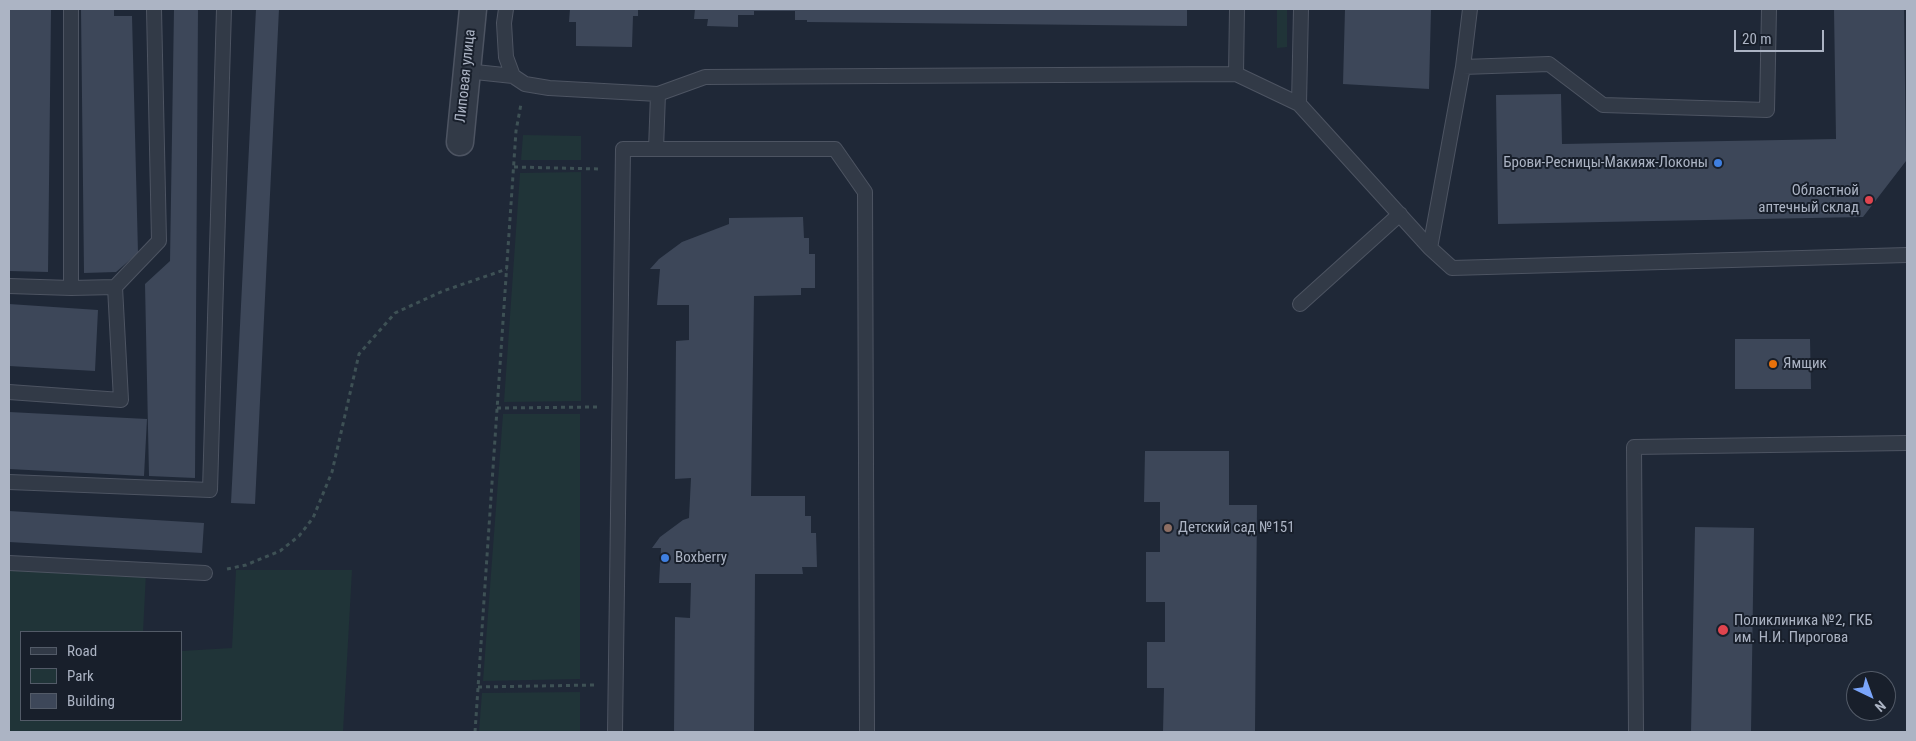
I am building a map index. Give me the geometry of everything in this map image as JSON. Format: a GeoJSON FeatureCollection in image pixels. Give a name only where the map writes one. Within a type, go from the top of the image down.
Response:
{"type":"FeatureCollection","features":[{"type":"Feature","properties":{"kind":"street","name":"Липовая улица"},"geometry":{"type":"LineString","coordinates":[[460,142],[473,9]]}},
{"type":"Feature","properties":{"kind":"lane"},"geometry":{"type":"LineString","coordinates":[[71,9],[71,288]]}},
{"type":"Feature","properties":{"kind":"lane"},"geometry":{"type":"LineString","coordinates":[[9,286],[115,287],[159,241],[154,9]]}},
{"type":"Feature","properties":{"kind":"lane"},"geometry":{"type":"LineString","coordinates":[[9,482],[210,490],[224,9]]}},
{"type":"Feature","properties":{"kind":"lane"},"geometry":{"type":"LineString","coordinates":[[506,9],[504,23],[506,57],[519,80]]}},
{"type":"Feature","properties":{"kind":"lane"},"geometry":{"type":"LineString","coordinates":[[1236,74],[1237,9]]}},
{"type":"Feature","properties":{"kind":"lane"},"geometry":{"type":"LineString","coordinates":[[1300,104],[1301,9]]}},
{"type":"Feature","properties":{"kind":"lane"},"geometry":{"type":"LineString","coordinates":[[1430,248],[1463,68],[1470,9]]}},
{"type":"Feature","properties":{"kind":"lane"},"geometry":{"type":"LineString","coordinates":[[1463,68],[1549,64],[1603,105],[1767,110],[1769,9]]}},
{"type":"Feature","properties":{"kind":"lane"},"geometry":{"type":"LineString","coordinates":[[466,71],[519,80],[549,88],[658,94],[705,77],[1236,74],[1300,104],[1430,248],[1452,268],[1907,255]]}},
{"type":"Feature","properties":{"kind":"lane"},"geometry":{"type":"LineString","coordinates":[[656,149],[658,94]]}},
{"type":"Feature","properties":{"kind":"lane"},"geometry":{"type":"LineString","coordinates":[[615,732],[623,149],[836,149],[865,192],[867,732]]}},
{"type":"Feature","properties":{"kind":"lane"},"geometry":{"type":"LineString","coordinates":[[1300,304],[1400,214]]}},
{"type":"Feature","properties":{"kind":"lane"},"geometry":{"type":"LineString","coordinates":[[9,392],[121,400],[115,287]]}},
{"type":"Feature","properties":{"kind":"lane"},"geometry":{"type":"LineString","coordinates":[[1636,732],[1634,447],[1907,443]]}},
{"type":"Feature","properties":{"kind":"lane"},"geometry":{"type":"LineString","coordinates":[[9,562],[204,573]]}},
{"type":"Feature","properties":{"kind":"path"},"geometry":{"type":"LineString","coordinates":[[475,732],[519,80]]}},
{"type":"Feature","properties":{"kind":"path"},"geometry":{"type":"LineString","coordinates":[[514,167],[624,170]]}},
{"type":"Feature","properties":{"kind":"path"},"geometry":{"type":"LineString","coordinates":[[204,573],[246,564],[280,551],[299,536],[313,518],[332,472],[359,354],[394,313],[444,291],[507,269]]}},
{"type":"Feature","properties":{"kind":"path"},"geometry":{"type":"LineString","coordinates":[[497,408],[620,407]]}},
{"type":"Feature","properties":{"kind":"path"},"geometry":{"type":"LineString","coordinates":[[478,687],[616,684]]}},
{"type":"Feature","properties":{"kind":"green space"},"geometry":{"type":"Polygon","coordinates":[[[1277,9],[1287,9],[1287,47],[1277,48],[1277,9]]]}},
{"type":"Feature","properties":{"kind":"green space"},"geometry":{"type":"Polygon","coordinates":[[[523,135],[581,136],[581,160],[521,160],[523,135]]]}},
{"type":"Feature","properties":{"kind":"green space"},"geometry":{"type":"Polygon","coordinates":[[[581,172],[581,401],[504,402],[520,173],[581,172]]]}},
{"type":"Feature","properties":{"kind":"green space"},"geometry":{"type":"Polygon","coordinates":[[[503,414],[580,414],[580,679],[483,681],[503,414]]]}},
{"type":"Feature","properties":{"kind":"green space"},"geometry":{"type":"Polygon","coordinates":[[[9,570],[146,572],[143,631],[20,631],[20,721],[182,721],[182,651],[232,648],[236,570],[352,570],[343,732],[9,732],[9,570]]]}},
{"type":"Feature","properties":{"kind":"green space"},"geometry":{"type":"Polygon","coordinates":[[[580,692],[580,732],[479,732],[482,693],[580,692]]]}},
{"type":"Feature","properties":{"kind":"building"},"geometry":{"type":"Polygon","coordinates":[[[9,9],[51,9],[48,272],[9,271],[9,9]]]}},
{"type":"Feature","properties":{"kind":"building"},"geometry":{"type":"Polygon","coordinates":[[[81,9],[114,9],[114,16],[132,16],[138,253],[116,272],[84,273],[81,9]]]}},
{"type":"Feature","properties":{"kind":"building"},"geometry":{"type":"Polygon","coordinates":[[[174,9],[198,9],[195,478],[149,476],[145,284],[170,261],[174,9]]]}},
{"type":"Feature","properties":{"kind":"building"},"geometry":{"type":"Polygon","coordinates":[[[256,9],[279,9],[255,504],[231,503],[256,9]]]}},
{"type":"Feature","properties":{"kind":"building"},"geometry":{"type":"Polygon","coordinates":[[[570,9],[638,9],[638,16],[633,16],[632,47],[576,46],[576,22],[569,22],[570,9]]]}},
{"type":"Feature","properties":{"kind":"building"},"geometry":{"type":"Polygon","coordinates":[[[695,9],[1187,9],[1187,26],[807,22],[807,20],[795,20],[795,11],[754,11],[754,15],[738,15],[738,27],[707,26],[708,19],[694,19],[695,9]]]}},
{"type":"Feature","properties":{"kind":"building"},"geometry":{"type":"Polygon","coordinates":[[[1345,9],[1431,9],[1429,89],[1343,84],[1345,9]]]}},
{"type":"Feature","properties":{"kind":"building"},"geometry":{"type":"Polygon","coordinates":[[[1834,9],[1904,9],[1906,161],[1863,217],[1498,224],[1496,95],[1561,94],[1562,144],[1836,139],[1834,9]]]}},
{"type":"Feature","properties":{"kind":"building"},"geometry":{"type":"Polygon","coordinates":[[[803,217],[804,238],[809,238],[809,254],[815,254],[815,288],[801,288],[801,295],[754,296],[751,496],[805,496],[805,516],[811,516],[811,533],[816,533],[817,567],[802,567],[803,574],[755,574],[754,732],[674,732],[675,617],[690,618],[691,583],[659,583],[661,548],[652,548],[660,537],[683,520],[689,518],[691,478],[675,479],[676,341],[689,340],[689,305],[657,305],[660,269],[650,269],[659,259],[682,242],[729,224],[729,218],[803,217]]]}},
{"type":"Feature","properties":{"kind":"building"},"geometry":{"type":"Polygon","coordinates":[[[9,304],[98,310],[95,371],[9,366],[9,304]]]}},
{"type":"Feature","properties":{"kind":"building","name":"Ямщик"},"geometry":{"type":"Polygon","coordinates":[[[1735,339],[1810,339],[1811,389],[1735,389],[1735,339]]]}},
{"type":"Feature","properties":{"kind":"building"},"geometry":{"type":"Polygon","coordinates":[[[9,412],[147,419],[144,476],[9,469],[9,412]]]}},
{"type":"Feature","properties":{"kind":"building"},"geometry":{"type":"Polygon","coordinates":[[[1145,451],[1229,451],[1229,505],[1257,505],[1255,732],[1163,732],[1164,688],[1147,688],[1147,642],[1165,642],[1165,602],[1146,602],[1146,552],[1160,552],[1160,502],[1144,502],[1145,451]]]}},
{"type":"Feature","properties":{"kind":"building"},"geometry":{"type":"Polygon","coordinates":[[[9,511],[204,523],[202,553],[9,542],[9,511]]]}},
{"type":"Feature","properties":{"kind":"building","name":"Поликлиника №2, ГКБ им. Н.И. Пирогова"},"geometry":{"type":"Polygon","coordinates":[[[1695,527],[1754,528],[1751,732],[1691,732],[1695,527]]]}},
{"type":"Feature","properties":{"kind":"place","name":"Брови-Ресницы-Макияж-Локоны"},"geometry":{"type":"Point","coordinates":[1718,163]}},
{"type":"Feature","properties":{"kind":"place","name":"Областной аптечный склад"},"geometry":{"type":"Point","coordinates":[1869,200]}},
{"type":"Feature","properties":{"kind":"place","name":"Ямщик"},"geometry":{"type":"Point","coordinates":[1773,364]}},
{"type":"Feature","properties":{"kind":"place","name":"Детский сад №151"},"geometry":{"type":"Point","coordinates":[1168,528]}},
{"type":"Feature","properties":{"kind":"place","name":"Boxberry"},"geometry":{"type":"Point","coordinates":[665,558]}},
{"type":"Feature","properties":{"kind":"place","name":"Поликлиника №2, ГКБ им. Н.И. Пирогова"},"geometry":{"type":"Point","coordinates":[1723,630]}}]}
